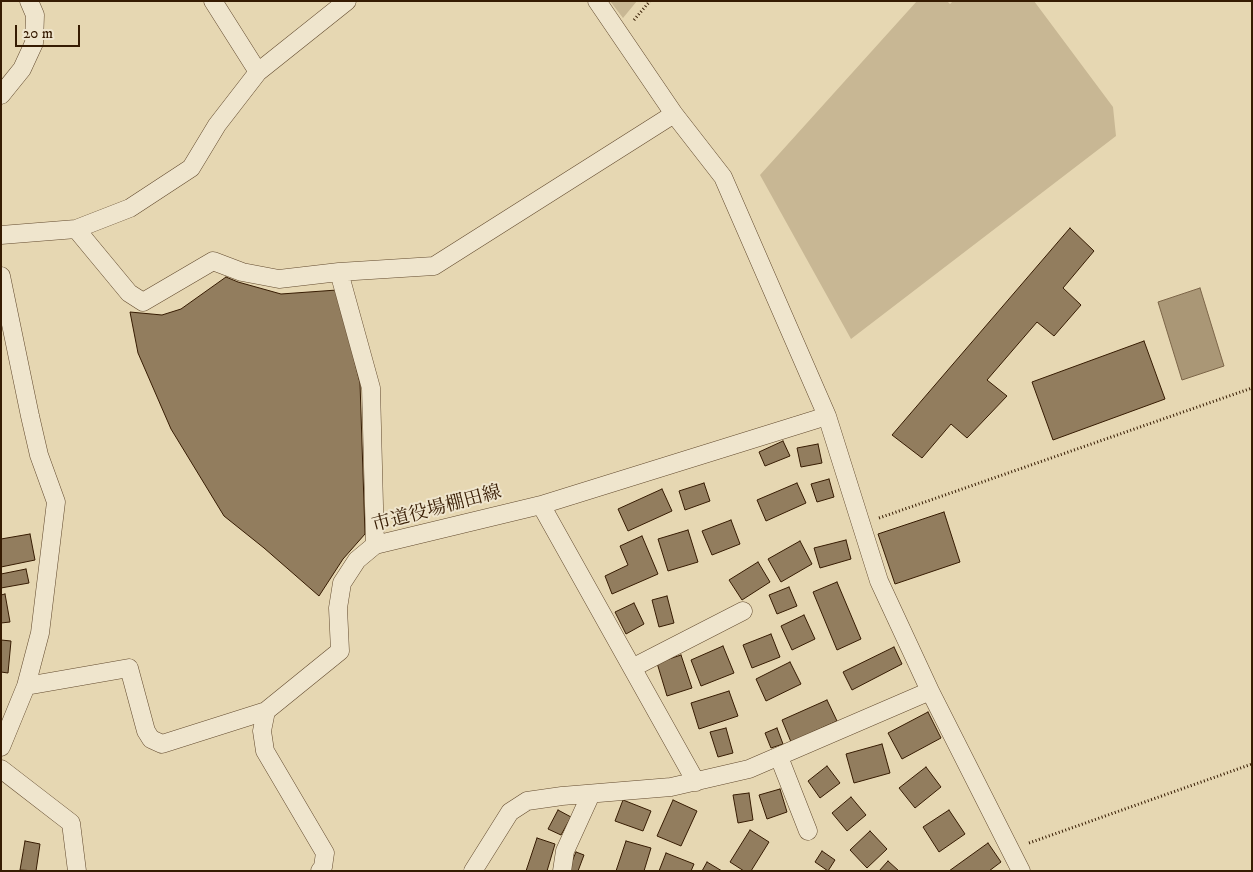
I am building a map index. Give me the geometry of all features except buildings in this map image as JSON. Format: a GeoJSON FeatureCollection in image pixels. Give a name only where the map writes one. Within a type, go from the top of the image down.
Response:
{"type":"FeatureCollection","features":[{"type":"Feature","properties":{"kind":"street"},"geometry":{"type":"LineString","coordinates":[[1,95],[22,69],[34,43],[35,15],[29,1]]}},
{"type":"Feature","properties":{"kind":"street"},"geometry":{"type":"LineString","coordinates":[[213,1],[258,72]]}},
{"type":"Feature","properties":{"kind":"street"},"geometry":{"type":"LineString","coordinates":[[1,235],[76,229],[130,208],[191,168],[217,125],[258,72],[347,1]]}},
{"type":"Feature","properties":{"kind":"street"},"geometry":{"type":"LineString","coordinates":[[597,1],[674,114],[723,177],[827,416],[879,581],[1012,863]]}},
{"type":"Feature","properties":{"kind":"street"},"geometry":{"type":"LineString","coordinates":[[76,229],[130,293],[143,302],[213,261],[242,272],[279,279],[339,272],[434,266],[674,114]]}},
{"type":"Feature","properties":{"kind":"street"},"geometry":{"type":"LineString","coordinates":[[339,272],[371,388],[375,545]]}},
{"type":"Feature","properties":{"kind":"street"},"geometry":{"type":"LineString","coordinates":[[1,276],[33,431],[39,455],[56,502],[40,633],[26,686],[1,747]]}},
{"type":"Feature","properties":{"kind":"street","name":"市道役場棚田線"},"geometry":{"type":"LineString","coordinates":[[266,711],[340,651],[338,608],[342,584],[358,560],[375,545],[541,505],[827,416]]}},
{"type":"Feature","properties":{"kind":"street"},"geometry":{"type":"LineString","coordinates":[[541,505],[696,782]]}},
{"type":"Feature","properties":{"kind":"street"},"geometry":{"type":"LineString","coordinates":[[632,668],[743,611]]}},
{"type":"Feature","properties":{"kind":"street"},"geometry":{"type":"LineString","coordinates":[[26,686],[129,668],[146,731],[151,739],[162,744],[266,711],[262,731],[265,750],[325,853],[323,867],[320,871]]}},
{"type":"Feature","properties":{"kind":"street"},"geometry":{"type":"LineString","coordinates":[[473,871],[510,812],[527,801],[562,796],[671,787],[748,769],[930,691]]}},
{"type":"Feature","properties":{"kind":"street"},"geometry":{"type":"LineString","coordinates":[[779,757],[808,831]]}},
{"type":"Feature","properties":{"kind":"street"},"geometry":{"type":"LineString","coordinates":[[1,769],[71,823],[77,871]]}},
{"type":"Feature","properties":{"kind":"street"},"geometry":{"type":"LineString","coordinates":[[562,871],[566,851],[591,794]]}},
{"type":"Feature","properties":{"kind":"path"},"geometry":{"type":"LineString","coordinates":[[620,36],[650,1]]}},
{"type":"Feature","properties":{"kind":"path"},"geometry":{"type":"LineString","coordinates":[[862,524],[1252,388]]}},
{"type":"Feature","properties":{"kind":"path"},"geometry":{"type":"LineString","coordinates":[[1012,863],[1252,764]]}},
{"type":"Feature","properties":{"kind":"shaded area"},"geometry":{"type":"Polygon","coordinates":[[[610,1],[637,1],[623,18],[610,1]]]}},
{"type":"Feature","properties":{"kind":"shaded area"},"geometry":{"type":"Polygon","coordinates":[[[917,1],[947,1],[950,4],[953,1],[1034,1],[1113,107],[1116,136],[851,339],[760,175],[917,1]]]}},
{"type":"Feature","properties":{"kind":"shaded area"},"geometry":{"type":"Polygon","coordinates":[[[1200,288],[1224,366],[1182,380],[1158,302],[1200,288]]]}}]}
